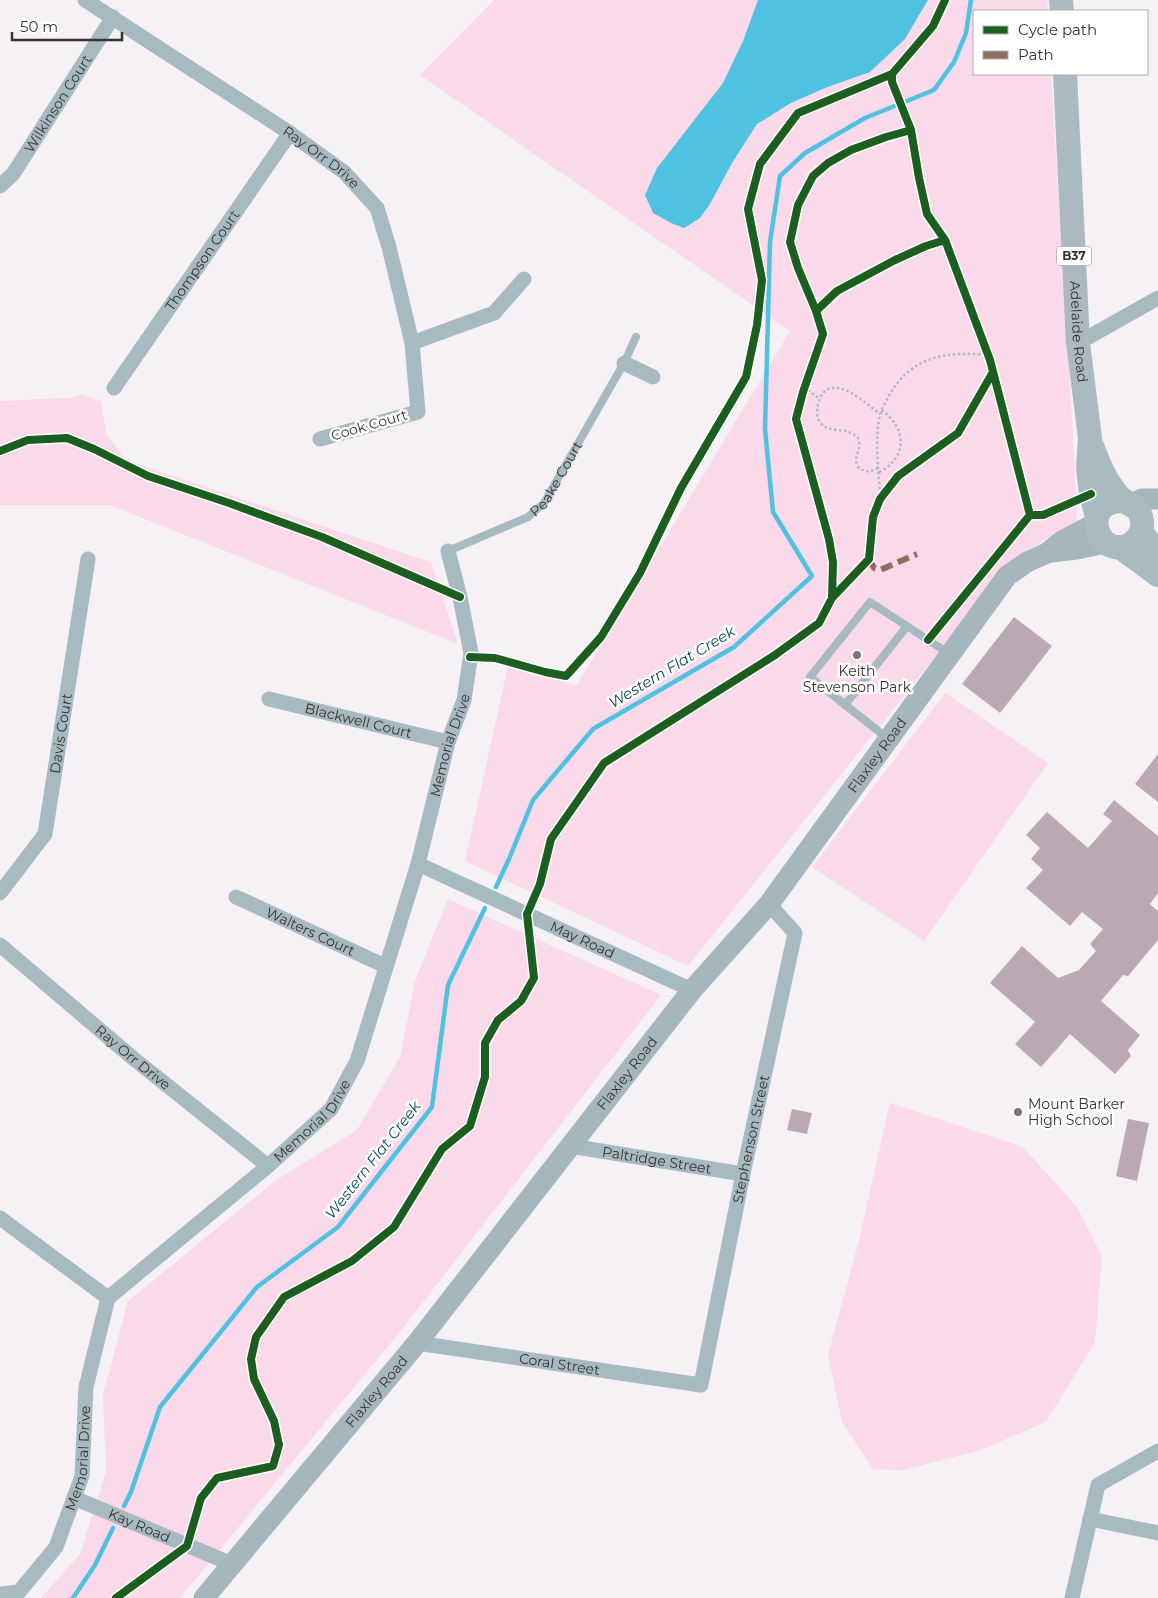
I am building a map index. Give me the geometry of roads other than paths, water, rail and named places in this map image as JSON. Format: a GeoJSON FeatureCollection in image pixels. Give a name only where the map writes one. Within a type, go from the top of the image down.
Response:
{"type":"FeatureCollection","features":[{"type":"Feature","properties":{"kind":"main road","name":"Adelaide Road"},"geometry":{"type":"LineString","coordinates":[[1065,75],[1078,343],[1090,438],[1099,466],[1109,482],[1140,515]]}},
{"type":"Feature","properties":{"kind":"main road","name":"Adelaide Road"},"geometry":{"type":"LineString","coordinates":[[1090,438],[1088,468],[1091,494],[1104,532]]}},
{"type":"Feature","properties":{"kind":"main road"},"geometry":{"type":"LineString","coordinates":[[1104,532],[1133,543],[1142,499],[1158,500]]}},
{"type":"Feature","properties":{"kind":"main road"},"geometry":{"type":"LineString","coordinates":[[1140,515],[1116,501],[1108,503],[1100,510],[1104,532],[1158,575]]}},
{"type":"Feature","properties":{"kind":"main road","name":"B37"},"geometry":{"type":"LineString","coordinates":[[1140,515],[1158,553]]}},
{"type":"Feature","properties":{"kind":"main road","name":"Flaxley Road"},"geometry":{"type":"LineString","coordinates":[[204,1598],[417,1343],[692,990],[769,904],[1007,576],[1027,562],[1047,553],[1077,549],[1104,532]]}},
{"type":"Feature","properties":{"kind":"street","name":"Ray Orr Drive"},"geometry":{"type":"LineString","coordinates":[[85,0],[290,132],[344,172],[377,208],[389,247],[412,343],[418,412]]}},
{"type":"Feature","properties":{"kind":"street","name":"Wilkinson Court"},"geometry":{"type":"LineString","coordinates":[[0,186],[13,174],[113,17]]}},
{"type":"Feature","properties":{"kind":"street","name":"Thompson Court"},"geometry":{"type":"LineString","coordinates":[[114,388],[290,132]]}},
{"type":"Feature","properties":{"kind":"street"},"geometry":{"type":"LineString","coordinates":[[412,343],[494,313],[524,279]]}},
{"type":"Feature","properties":{"kind":"street"},"geometry":{"type":"LineString","coordinates":[[1078,343],[1158,298]]}},
{"type":"Feature","properties":{"kind":"street"},"geometry":{"type":"LineString","coordinates":[[624,363],[653,378]]}},
{"type":"Feature","properties":{"kind":"street","name":"Cook Court"},"geometry":{"type":"LineString","coordinates":[[320,439],[418,412]]}},
{"type":"Feature","properties":{"kind":"street","name":"Memorial Drive"},"geometry":{"type":"LineString","coordinates":[[0,1594],[18,1592],[56,1547],[74,1498],[82,1476],[86,1387],[108,1298],[268,1166],[331,1109],[357,1061],[418,864],[448,742],[464,700],[471,653],[460,597],[448,551]]}},
{"type":"Feature","properties":{"kind":"street","name":"Davis Court"},"geometry":{"type":"LineString","coordinates":[[0,893],[45,834],[88,559]]}},
{"type":"Feature","properties":{"kind":"street","name":"Blackwell Court"},"geometry":{"type":"LineString","coordinates":[[269,699],[448,742]]}},
{"type":"Feature","properties":{"kind":"street","name":"May Road"},"geometry":{"type":"LineString","coordinates":[[418,864],[692,990]]}},
{"type":"Feature","properties":{"kind":"street","name":"Walters Court"},"geometry":{"type":"LineString","coordinates":[[236,897],[385,966]]}},
{"type":"Feature","properties":{"kind":"street","name":"Stephenson Street"},"geometry":{"type":"LineString","coordinates":[[701,1385],[743,1174],[795,933],[769,904]]}},
{"type":"Feature","properties":{"kind":"street","name":"Ray Orr Drive"},"geometry":{"type":"LineString","coordinates":[[0,945],[134,1059],[268,1166]]}},
{"type":"Feature","properties":{"kind":"street","name":"Paltridge Street"},"geometry":{"type":"LineString","coordinates":[[570,1146],[743,1174]]}},
{"type":"Feature","properties":{"kind":"street"},"geometry":{"type":"LineString","coordinates":[[0,1218],[108,1298]]}},
{"type":"Feature","properties":{"kind":"street","name":"Coral Street"},"geometry":{"type":"LineString","coordinates":[[417,1343],[701,1385]]}},
{"type":"Feature","properties":{"kind":"street"},"geometry":{"type":"LineString","coordinates":[[1072,1598],[1098,1485],[1158,1451]]}},
{"type":"Feature","properties":{"kind":"street","name":"Kay Road"},"geometry":{"type":"LineString","coordinates":[[74,1498],[232,1564]]}},
{"type":"Feature","properties":{"kind":"street"},"geometry":{"type":"LineString","coordinates":[[1090,1519],[1158,1533]]}},
{"type":"Feature","properties":{"kind":"lane","name":"Peake Court"},"geometry":{"type":"LineString","coordinates":[[448,551],[528,518],[544,503],[624,363],[636,337]]}},
{"type":"Feature","properties":{"kind":"lane"},"geometry":{"type":"LineString","coordinates":[[889,740],[810,677],[870,602],[950,655]]}},
{"type":"Feature","properties":{"kind":"lane"},"geometry":{"type":"LineString","coordinates":[[845,705],[907,626]]}},
{"type":"Feature","properties":{"kind":"water"},"geometry":{"type":"Polygon","coordinates":[[[758,0],[928,0],[905,39],[870,72],[825,88],[791,103],[757,124],[732,163],[710,204],[700,218],[684,228],[653,213],[645,195],[657,168],[723,83],[743,41],[758,0]]]}},
{"type":"Feature","properties":{"kind":"waterway","name":"Western Flat Creek"},"geometry":{"type":"LineString","coordinates":[[496,887],[533,800],[593,729],[734,647],[812,576],[773,512],[765,429],[770,242],[780,176],[805,153],[865,118],[934,90],[954,62],[966,33],[971,0]]}},
{"type":"Feature","properties":{"kind":"waterway","name":"Western Flat Creek"},"geometry":{"type":"LineString","coordinates":[[124,1506],[131,1492],[160,1407],[257,1287],[338,1227],[432,1107],[448,985],[485,908]]}},
{"type":"Feature","properties":{"kind":"waterway","name":"Western Flat Creek"},"geometry":{"type":"LineString","coordinates":[[73,1598],[95,1565],[113,1528]]}},
{"type":"Feature","properties":{"kind":"place","name":"Keith Stevenson Park"},"geometry":{"type":"Point","coordinates":[857,655]}},
{"type":"Feature","properties":{"kind":"place","name":"Mount Barker High School"},"geometry":{"type":"Point","coordinates":[1018,1112]}}]}
